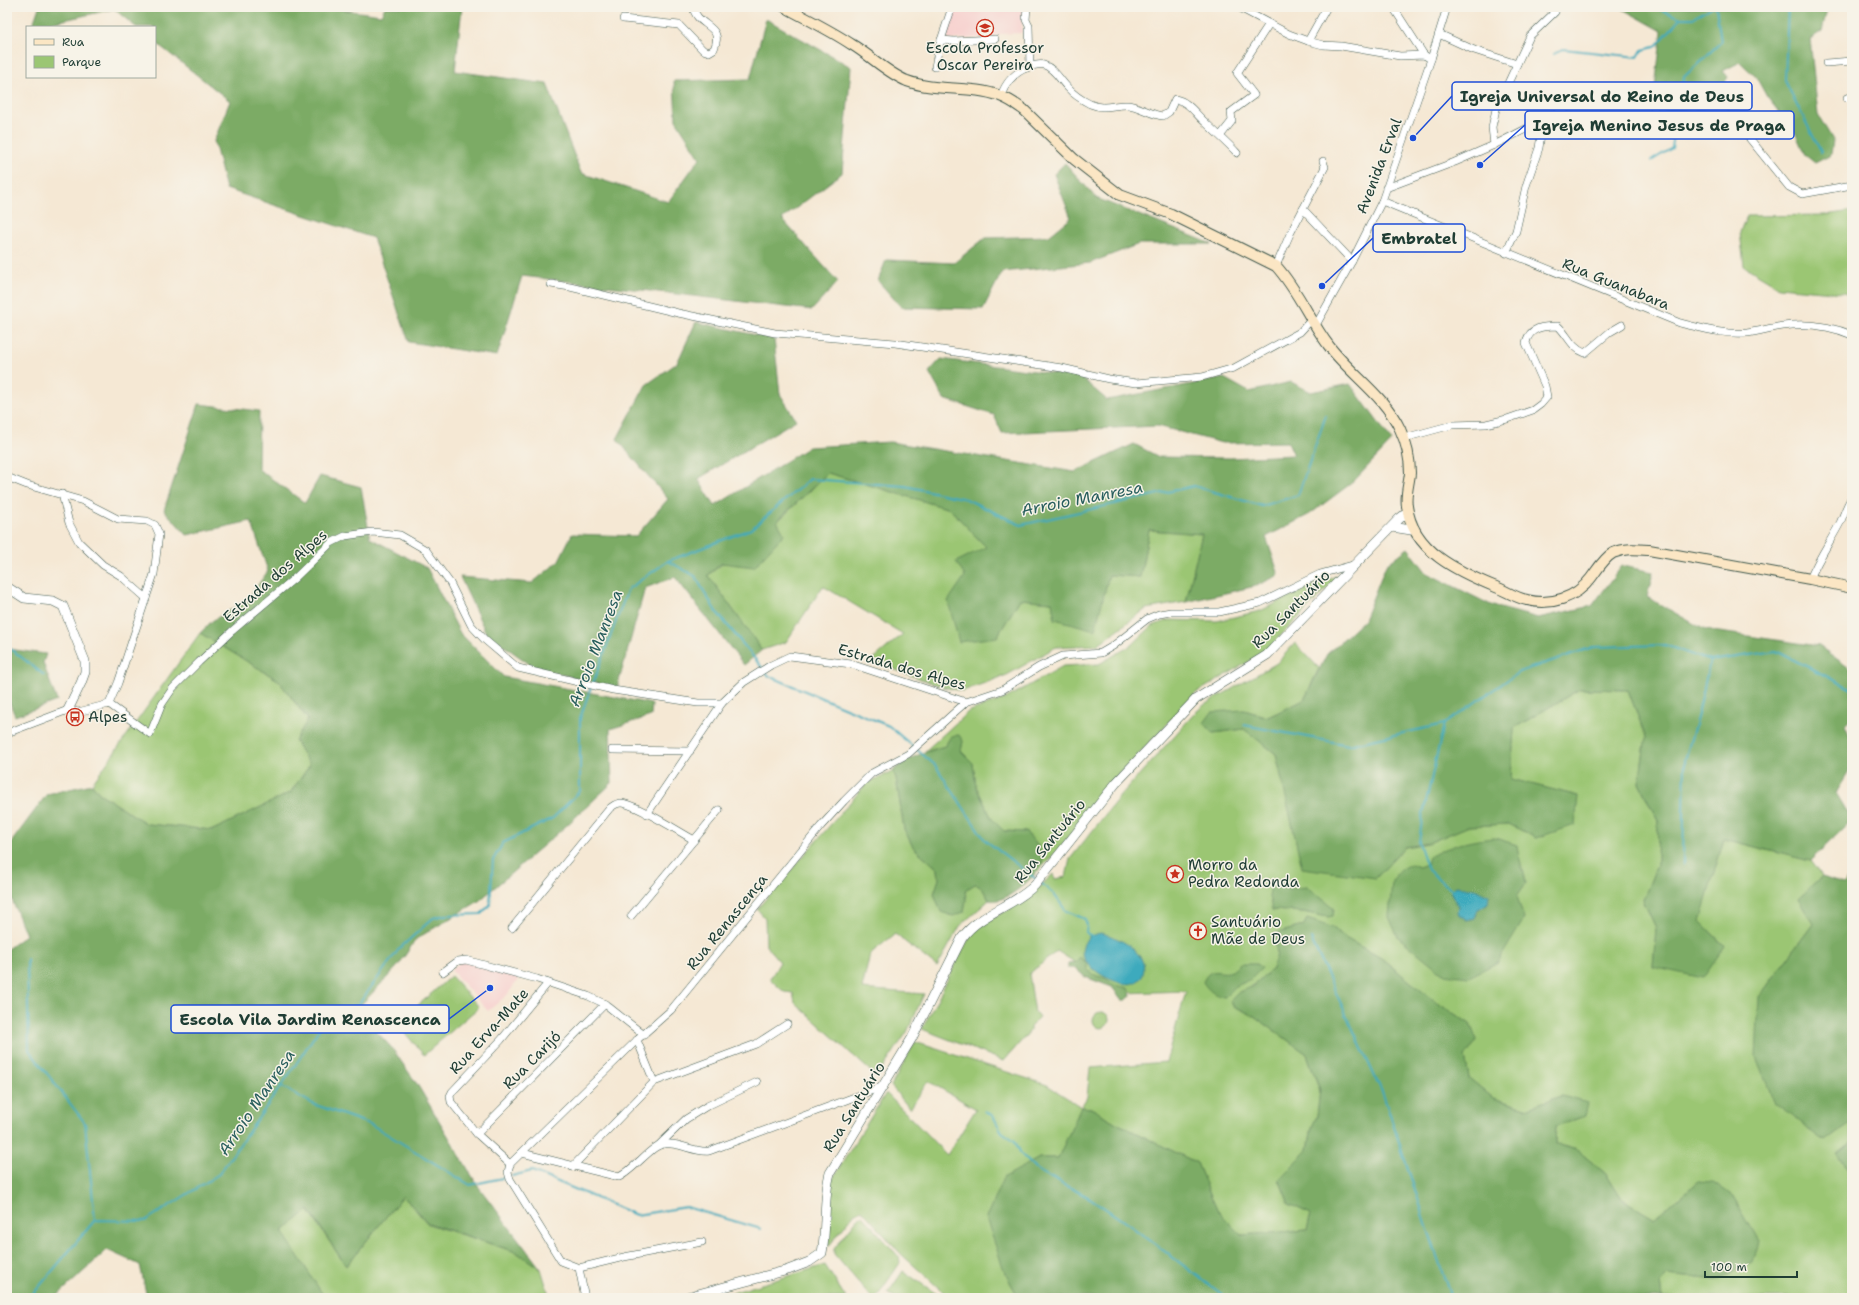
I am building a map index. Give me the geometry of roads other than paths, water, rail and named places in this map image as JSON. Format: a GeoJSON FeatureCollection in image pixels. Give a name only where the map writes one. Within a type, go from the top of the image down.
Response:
{"type":"FeatureCollection","features":[{"type":"Feature","properties":{"kind":"main road"},"geometry":{"type":"LineString","coordinates":[[785,7],[851,44],[896,75],[908,81],[939,88],[988,93],[1001,96],[1024,110],[1074,159],[1120,195],[1171,214],[1276,266],[1288,279],[1314,322],[1338,357],[1378,396],[1394,418],[1404,438],[1410,472],[1406,500],[1408,512],[1421,541],[1436,556],[1449,565],[1527,600],[1546,602],[1564,599],[1581,590],[1612,554],[1629,548],[1649,550],[1810,578],[1852,588]]}},
{"type":"Feature","properties":{"kind":"street"},"geometry":{"type":"LineString","coordinates":[[623,19],[678,25],[703,50],[709,52],[714,50],[718,41],[718,36],[713,29],[700,20],[693,7]]}},
{"type":"Feature","properties":{"kind":"street"},"geometry":{"type":"LineString","coordinates":[[935,67],[941,40],[952,7]]}},
{"type":"Feature","properties":{"kind":"street"},"geometry":{"type":"LineString","coordinates":[[1027,7],[1026,20],[1029,26],[1030,67]]}},
{"type":"Feature","properties":{"kind":"street"},"geometry":{"type":"LineString","coordinates":[[1238,7],[1289,34],[1323,45],[1341,46],[1400,56],[1424,55]]}},
{"type":"Feature","properties":{"kind":"street"},"geometry":{"type":"LineString","coordinates":[[1308,41],[1326,7]]}},
{"type":"Feature","properties":{"kind":"street"},"geometry":{"type":"LineString","coordinates":[[1393,7],[1424,55],[1431,59]]}},
{"type":"Feature","properties":{"kind":"street","name":"Avenida Erval"},"geometry":{"type":"LineString","coordinates":[[551,284],[775,333],[895,343],[1062,368],[1109,379],[1136,383],[1202,377],[1234,368],[1300,332],[1314,322],[1352,261],[1382,201],[1431,59],[1447,7]]}},
{"type":"Feature","properties":{"kind":"street"},"geometry":{"type":"LineString","coordinates":[[1494,145],[1492,127],[1496,109],[1530,36],[1555,12],[1548,7]]}},
{"type":"Feature","properties":{"kind":"street"},"geometry":{"type":"LineString","coordinates":[[1221,135],[1232,123],[1231,112],[1254,95],[1237,73],[1269,24]]}},
{"type":"Feature","properties":{"kind":"street"},"geometry":{"type":"LineString","coordinates":[[1439,34],[1474,50],[1517,64]]}},
{"type":"Feature","properties":{"kind":"street"},"geometry":{"type":"LineString","coordinates":[[941,40],[954,42],[995,39]]}},
{"type":"Feature","properties":{"kind":"street"},"geometry":{"type":"LineString","coordinates":[[1826,63],[1852,61]]}},
{"type":"Feature","properties":{"kind":"street"},"geometry":{"type":"LineString","coordinates":[[1001,96],[1003,89],[1012,77],[1030,67],[1041,64],[1048,67],[1076,96],[1099,107],[1110,108],[1126,105],[1158,116],[1163,116],[1169,112],[1174,99],[1179,100],[1190,106],[1205,123],[1221,135],[1237,154]]}},
{"type":"Feature","properties":{"kind":"street"},"geometry":{"type":"LineString","coordinates":[[1386,188],[1455,162],[1494,145],[1593,95],[1636,91],[1646,94],[1653,104],[1656,126],[1662,131],[1700,115],[1722,111],[1737,123],[1789,187],[1802,194],[1852,185]]}},
{"type":"Feature","properties":{"kind":"street"},"geometry":{"type":"LineString","coordinates":[[1506,253],[1516,231],[1526,186],[1539,148],[1543,121]]}},
{"type":"Feature","properties":{"kind":"street"},"geometry":{"type":"LineString","coordinates":[[1276,266],[1324,167],[1324,161]]}},
{"type":"Feature","properties":{"kind":"street","name":"Rua Guanabara"},"geometry":{"type":"LineString","coordinates":[[1382,201],[1680,324],[1724,333],[1747,333],[1783,326],[1819,326],[1852,335]]}},
{"type":"Feature","properties":{"kind":"street"},"geometry":{"type":"LineString","coordinates":[[1303,209],[1352,261]]}},
{"type":"Feature","properties":{"kind":"street"},"geometry":{"type":"LineString","coordinates":[[1404,438],[1452,425],[1496,422],[1533,410],[1541,404],[1547,398],[1544,386],[1526,343],[1530,333],[1537,328],[1558,326],[1565,332],[1575,348],[1585,353],[1622,325]]}},
{"type":"Feature","properties":{"kind":"street"},"geometry":{"type":"LineString","coordinates":[[7,477],[27,485],[83,501],[118,519],[147,521],[155,525],[159,534],[154,574],[118,683],[109,704],[78,712],[68,710],[7,733]]}},
{"type":"Feature","properties":{"kind":"street"},"geometry":{"type":"LineString","coordinates":[[62,494],[69,523],[79,542],[103,564],[121,576],[146,598]]}},
{"type":"Feature","properties":{"kind":"street"},"geometry":{"type":"LineString","coordinates":[[1810,578],[1815,566],[1840,522],[1845,507],[1852,498]]}},
{"type":"Feature","properties":{"kind":"street","name":"Rua Santuário"},"geometry":{"type":"LineString","coordinates":[[683,1298],[788,1270],[809,1262],[822,1253],[824,1241],[825,1190],[830,1173],[844,1147],[884,1086],[912,1038],[962,938],[969,927],[1025,895],[1035,885],[1116,783],[1196,699],[1267,655],[1408,512]]}},
{"type":"Feature","properties":{"kind":"street"},"geometry":{"type":"LineString","coordinates":[[1392,527],[1411,530],[1414,528]]}},
{"type":"Feature","properties":{"kind":"street","name":"Estrada dos Alpes"},"geometry":{"type":"LineString","coordinates":[[109,704],[150,734],[162,704],[173,688],[198,662],[232,631],[296,577],[332,543],[345,536],[373,532],[400,535],[426,550],[450,584],[471,625],[485,640],[518,668],[613,690],[698,703],[722,703],[744,682],[771,665],[790,656],[851,664],[966,702],[1002,690],[1039,667],[1063,656],[1100,653],[1114,646],[1147,619],[1159,614],[1171,612],[1219,612],[1260,603],[1320,574],[1356,564]]}},
{"type":"Feature","properties":{"kind":"street"},"geometry":{"type":"LineString","coordinates":[[7,587],[24,598],[53,601],[63,606],[85,661],[85,672],[68,710]]}},
{"type":"Feature","properties":{"kind":"street","name":"Rua Renascença"},"geometry":{"type":"LineString","coordinates":[[510,1164],[637,1040],[671,1010],[821,826],[844,801],[872,774],[908,754],[966,702]]}},
{"type":"Feature","properties":{"kind":"street"},"geometry":{"type":"LineString","coordinates":[[647,814],[722,703]]}},
{"type":"Feature","properties":{"kind":"street"},"geometry":{"type":"LineString","coordinates":[[612,750],[690,751]]}},
{"type":"Feature","properties":{"kind":"street"},"geometry":{"type":"LineString","coordinates":[[512,928],[610,808],[616,803],[623,803],[647,814],[694,840]]}},
{"type":"Feature","properties":{"kind":"street"},"geometry":{"type":"LineString","coordinates":[[631,916],[719,810]]}},
{"type":"Feature","properties":{"kind":"street"},"geometry":{"type":"LineString","coordinates":[[443,972],[458,962],[466,960],[537,979],[548,984],[588,996],[605,1004],[644,1035]]}},
{"type":"Feature","properties":{"kind":"street","name":"Rua Erva-Mate"},"geometry":{"type":"LineString","coordinates":[[477,1134],[451,1102],[450,1096],[501,1040],[548,984]]}},
{"type":"Feature","properties":{"kind":"street","name":"Rua Carijó"},"geometry":{"type":"LineString","coordinates":[[477,1134],[605,1004]]}},
{"type":"Feature","properties":{"kind":"street"},"geometry":{"type":"LineString","coordinates":[[572,1167],[654,1082],[756,1044],[787,1024]]}},
{"type":"Feature","properties":{"kind":"street"},"geometry":{"type":"LineString","coordinates":[[637,1040],[654,1082]]}},
{"type":"Feature","properties":{"kind":"street"},"geometry":{"type":"LineString","coordinates":[[522,1153],[572,1167],[619,1177],[626,1174],[686,1119],[706,1106],[757,1082]]}},
{"type":"Feature","properties":{"kind":"street"},"geometry":{"type":"LineString","coordinates":[[659,1145],[669,1144],[686,1147],[701,1152],[709,1151],[884,1086]]}},
{"type":"Feature","properties":{"kind":"street"},"geometry":{"type":"LineString","coordinates":[[477,1134],[510,1164],[508,1172],[510,1179],[561,1261],[579,1268],[624,1257],[702,1242]]}},
{"type":"Feature","properties":{"kind":"street"},"geometry":{"type":"LineString","coordinates":[[579,1268],[585,1298]]}},
{"type":"Feature","properties":{"kind":"water"},"geometry":{"type":"Polygon","coordinates":[[[1456,886],[1475,889],[1489,895],[1488,903],[1477,910],[1474,918],[1467,920],[1457,913],[1458,906],[1450,891],[1456,886]]]}},
{"type":"Feature","properties":{"kind":"water"},"geometry":{"type":"Polygon","coordinates":[[[1100,933],[1124,942],[1138,954],[1144,969],[1142,977],[1134,983],[1120,983],[1111,980],[1088,964],[1082,952],[1083,946],[1088,937],[1100,933]]]}},
{"type":"Feature","properties":{"kind":"waterway"},"geometry":{"type":"LineString","coordinates":[[1653,7],[1681,18]]}},
{"type":"Feature","properties":{"kind":"waterway"},"geometry":{"type":"LineString","coordinates":[[1554,54],[1563,49],[1638,57],[1642,50],[1655,47],[1681,18],[1693,18],[1712,7]]}},
{"type":"Feature","properties":{"kind":"waterway"},"geometry":{"type":"LineString","coordinates":[[1677,122],[1684,77],[1721,42],[1716,7]]}},
{"type":"Feature","properties":{"kind":"waterway"},"geometry":{"type":"LineString","coordinates":[[1788,7],[1785,81],[1821,152]]}},
{"type":"Feature","properties":{"kind":"waterway"},"geometry":{"type":"LineString","coordinates":[[1651,161],[1672,148],[1675,128]]}},
{"type":"Feature","properties":{"kind":"waterway","name":"Arroio Manresa"},"geometry":{"type":"LineString","coordinates":[[593,683],[628,589],[668,561],[751,529],[810,479],[905,486],[966,499],[1021,525],[1194,486],[1262,506],[1298,495],[1326,415]]}},
{"type":"Feature","properties":{"kind":"waterway"},"geometry":{"type":"LineString","coordinates":[[668,561],[695,576],[715,610],[769,676],[889,726],[935,765],[985,840],[1036,879]]}},
{"type":"Feature","properties":{"kind":"waterway"},"geometry":{"type":"LineString","coordinates":[[1244,725],[1349,745],[1444,724],[1519,672],[1593,647],[1665,645],[1710,661],[1776,651],[1852,689]]}},
{"type":"Feature","properties":{"kind":"waterway"},"geometry":{"type":"LineString","coordinates":[[7,646],[44,675]]}},
{"type":"Feature","properties":{"kind":"waterway"},"geometry":{"type":"LineString","coordinates":[[1683,865],[1685,760],[1698,714],[1710,661]]}},
{"type":"Feature","properties":{"kind":"waterway","name":"Arroio Manresa"},"geometry":{"type":"LineString","coordinates":[[33,1298],[33,1294],[95,1220],[145,1221],[219,1174],[288,1076],[327,1017],[358,1005],[399,949],[433,918],[444,915],[481,914],[490,905],[493,860],[503,843],[553,818],[580,791],[580,718],[591,687]]}},
{"type":"Feature","properties":{"kind":"waterway"},"geometry":{"type":"LineString","coordinates":[[1444,724],[1422,819],[1419,843],[1428,870],[1455,891]]}},
{"type":"Feature","properties":{"kind":"waterway"},"geometry":{"type":"LineString","coordinates":[[1041,883],[1053,893],[1066,911],[1085,919],[1087,925],[1086,933],[1092,936]]}},
{"type":"Feature","properties":{"kind":"waterway"},"geometry":{"type":"LineString","coordinates":[[1311,939],[1383,1094],[1451,1298]]}},
{"type":"Feature","properties":{"kind":"waterway"},"geometry":{"type":"LineString","coordinates":[[27,959],[29,1050],[85,1123],[95,1220]]}},
{"type":"Feature","properties":{"kind":"waterway"},"geometry":{"type":"LineString","coordinates":[[281,1086],[313,1104],[372,1125],[470,1185],[507,1177]]}},
{"type":"Feature","properties":{"kind":"waterway"},"geometry":{"type":"LineString","coordinates":[[985,1111],[993,1116],[1002,1132],[1015,1141],[1021,1154],[1038,1171],[1090,1198],[1132,1227],[1227,1298]]}},
{"type":"Feature","properties":{"kind":"waterway"},"geometry":{"type":"LineString","coordinates":[[512,1176],[532,1171],[636,1215],[686,1207],[761,1229]]}},
{"type":"Feature","properties":{"kind":"place","name":"Escola Professor Oscar Pereira"},"geometry":{"type":"Point","coordinates":[985,28]}},
{"type":"Feature","properties":{"kind":"place","name":"Igreja Universal do Reino de Deus"},"geometry":{"type":"Point","coordinates":[1413,138]}},
{"type":"Feature","properties":{"kind":"place","name":"Igreja Menino Jesus de Praga"},"geometry":{"type":"Point","coordinates":[1480,165]}},
{"type":"Feature","properties":{"kind":"place","name":"Embratel"},"geometry":{"type":"Point","coordinates":[1322,286]}},
{"type":"Feature","properties":{"kind":"place","name":"Alpes"},"geometry":{"type":"Point","coordinates":[75,717]}},
{"type":"Feature","properties":{"kind":"place","name":"Morro da Pedra Redonda"},"geometry":{"type":"Point","coordinates":[1175,874]}},
{"type":"Feature","properties":{"kind":"place","name":"Santuário Mãe de Deus"},"geometry":{"type":"Point","coordinates":[1198,931]}},
{"type":"Feature","properties":{"kind":"place","name":"Escola Vila Jardim Renascenca"},"geometry":{"type":"Point","coordinates":[490,988]}}]}
